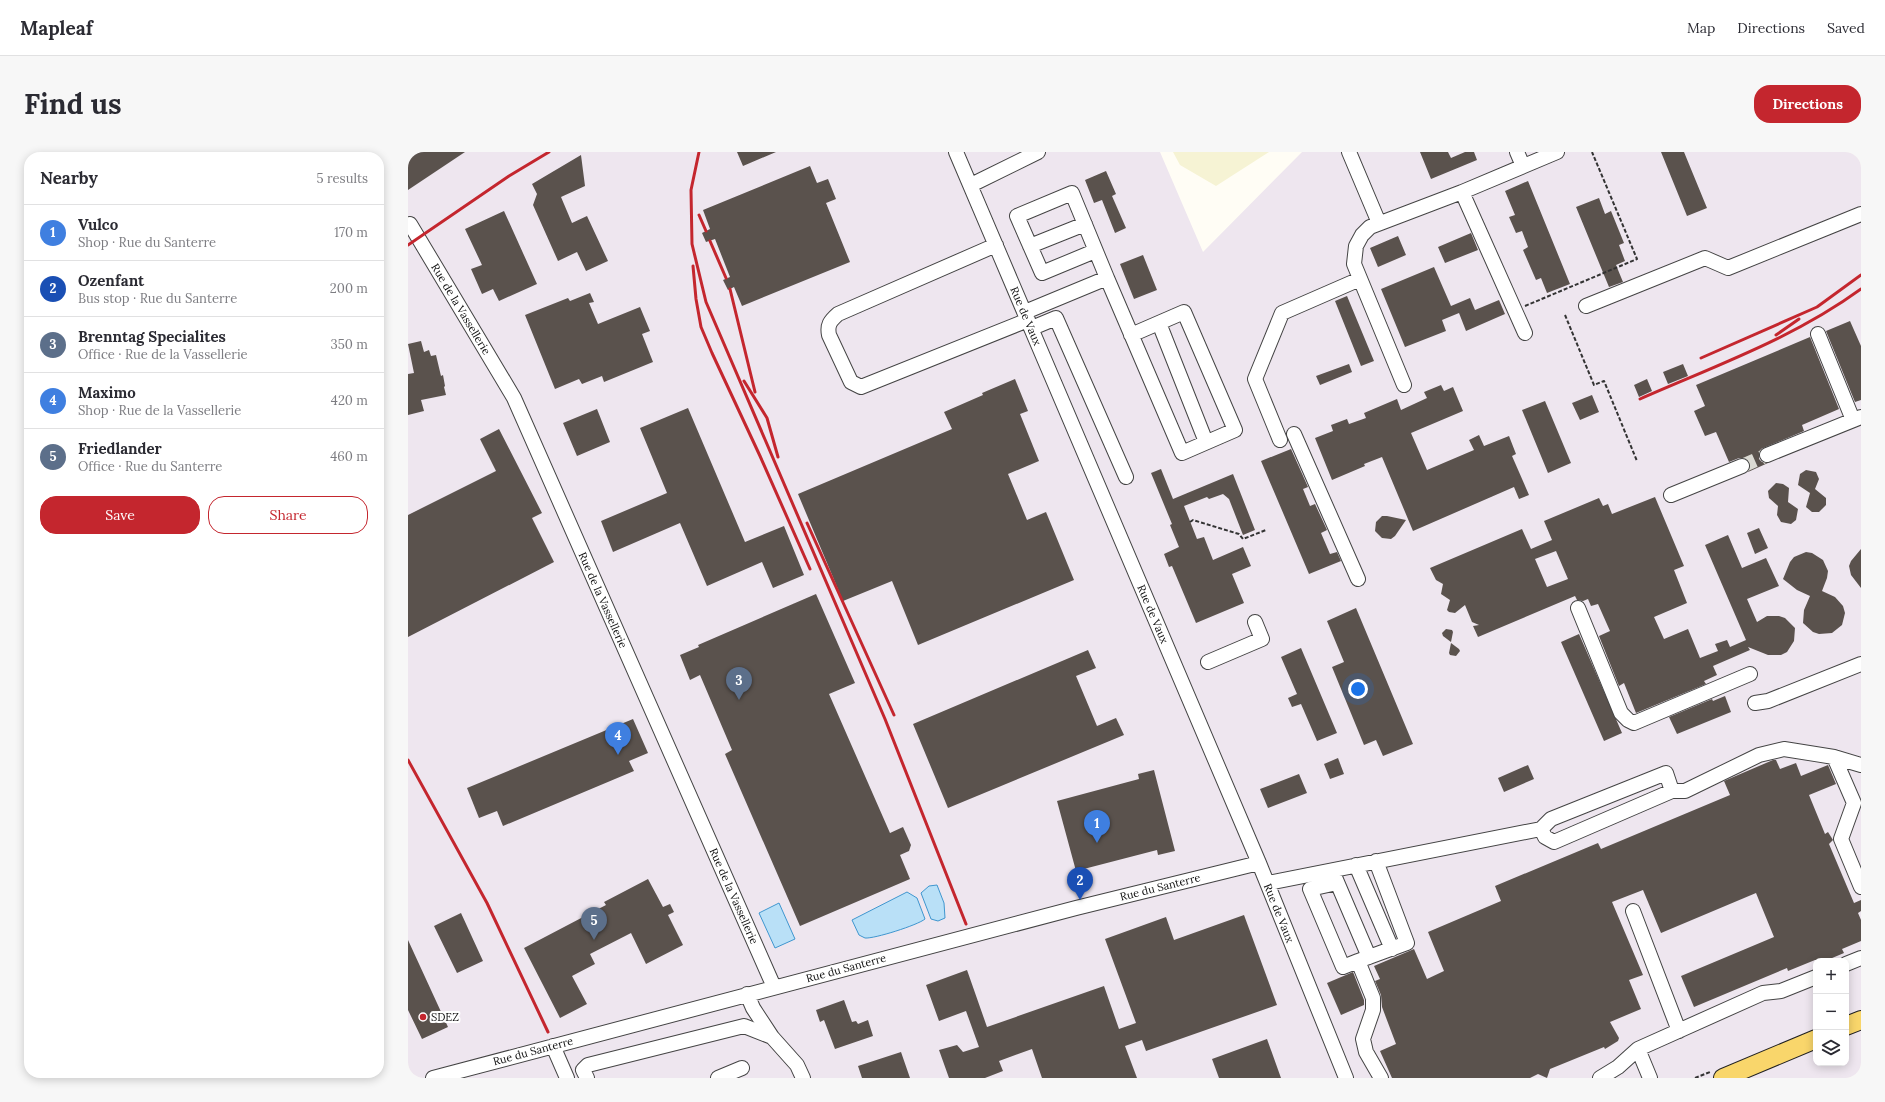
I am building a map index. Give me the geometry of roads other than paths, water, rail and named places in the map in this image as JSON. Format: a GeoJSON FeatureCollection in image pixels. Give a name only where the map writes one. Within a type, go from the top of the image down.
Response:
{"type":"FeatureCollection","features":[{"type":"Feature","properties":{"kind":"main road"},"geometry":{"type":"LineString","coordinates":[[1849,1025],[1861,1020]]}},
{"type":"Feature","properties":{"kind":"main road"},"geometry":{"type":"LineString","coordinates":[[1723,1078],[1813,1040]]}},
{"type":"Feature","properties":{"kind":"street","name":"Rue de Vaux"},"geometry":{"type":"LineString","coordinates":[[956,152],[1268,884],[1346,1078]]}},
{"type":"Feature","properties":{"kind":"street"},"geometry":{"type":"LineString","coordinates":[[971,185],[1038,152]]}},
{"type":"Feature","properties":{"kind":"street"},"geometry":{"type":"LineString","coordinates":[[1349,152],[1379,223]]}},
{"type":"Feature","properties":{"kind":"street"},"geometry":{"type":"LineString","coordinates":[[1518,152],[1523,166]]}},
{"type":"Feature","properties":{"kind":"street"},"geometry":{"type":"LineString","coordinates":[[1404,385],[1354,264],[1356,246],[1362,235],[1370,227],[1379,223],[1462,192],[1557,152]]}},
{"type":"Feature","properties":{"kind":"street"},"geometry":{"type":"LineString","coordinates":[[1462,192],[1525,333]]}},
{"type":"Feature","properties":{"kind":"street"},"geometry":{"type":"LineString","coordinates":[[1095,251],[1042,273],[1017,216],[1072,193],[1095,251],[1107,278],[1131,335],[1182,453],[1235,430],[1184,312],[1131,335]]}},
{"type":"Feature","properties":{"kind":"street"},"geometry":{"type":"LineString","coordinates":[[1586,306],[1705,258],[1728,268],[1861,214]]}},
{"type":"Feature","properties":{"kind":"street","name":"Rue de la Vassellerie"},"geometry":{"type":"LineString","coordinates":[[410,224],[514,398],[774,987]]}},
{"type":"Feature","properties":{"kind":"street"},"geometry":{"type":"LineString","coordinates":[[1030,246],[1085,224]]}},
{"type":"Feature","properties":{"kind":"street"},"geometry":{"type":"LineString","coordinates":[[996,245],[838,314],[830,322],[828,327],[829,335],[851,382],[861,387],[1028,320],[1107,278]]}},
{"type":"Feature","properties":{"kind":"street"},"geometry":{"type":"LineString","coordinates":[[1280,440],[1255,379],[1282,313],[1360,279]]}},
{"type":"Feature","properties":{"kind":"street"},"geometry":{"type":"LineString","coordinates":[[1028,320],[1056,318],[1126,477]]}},
{"type":"Feature","properties":{"kind":"street"},"geometry":{"type":"LineString","coordinates":[[1159,323],[1206,442]]}},
{"type":"Feature","properties":{"kind":"street"},"geometry":{"type":"LineString","coordinates":[[1767,455],[1857,419],[1818,334]]}},
{"type":"Feature","properties":{"kind":"street"},"geometry":{"type":"LineString","coordinates":[[1294,434],[1358,579]]}},
{"type":"Feature","properties":{"kind":"street"},"geometry":{"type":"LineString","coordinates":[[1671,495],[1742,466]]}},
{"type":"Feature","properties":{"kind":"street"},"geometry":{"type":"LineString","coordinates":[[1578,608],[1621,713],[1628,720],[1634,723],[1750,674]]}},
{"type":"Feature","properties":{"kind":"street"},"geometry":{"type":"LineString","coordinates":[[1208,662],[1262,639],[1255,622]]}},
{"type":"Feature","properties":{"kind":"street"},"geometry":{"type":"LineString","coordinates":[[1755,703],[1768,701],[1861,664]]}},
{"type":"Feature","properties":{"kind":"street"},"geometry":{"type":"LineString","coordinates":[[1541,829],[1545,837],[1554,842],[1672,791],[1685,791],[1759,755],[1784,749],[1834,758],[1861,765]]}},
{"type":"Feature","properties":{"kind":"street"},"geometry":{"type":"LineString","coordinates":[[1834,758],[1854,803],[1841,839],[1861,888]]}},
{"type":"Feature","properties":{"kind":"street"},"geometry":{"type":"LineString","coordinates":[[1268,884],[1331,870],[1541,829],[1552,819],[1666,773],[1672,791]]}},
{"type":"Feature","properties":{"kind":"street"},"geometry":{"type":"LineString","coordinates":[[1337,883],[1310,890],[1343,967],[1407,943],[1376,861]]}},
{"type":"Feature","properties":{"kind":"street","name":"Rue du Santerre"},"geometry":{"type":"LineString","coordinates":[[433,1078],[747,994],[1090,905],[1259,863]]}},
{"type":"Feature","properties":{"kind":"street"},"geometry":{"type":"LineString","coordinates":[[1356,865],[1392,949]]}},
{"type":"Feature","properties":{"kind":"street"},"geometry":{"type":"LineString","coordinates":[[1331,870],[1364,959],[1373,998],[1373,1010],[1363,1039],[1366,1052],[1381,1078]]}},
{"type":"Feature","properties":{"kind":"street"},"geometry":{"type":"LineString","coordinates":[[1633,911],[1679,1031]]}},
{"type":"Feature","properties":{"kind":"street"},"geometry":{"type":"LineString","coordinates":[[1849,963],[1861,958]]}},
{"type":"Feature","properties":{"kind":"street"},"geometry":{"type":"LineString","coordinates":[[1600,1078],[1618,1067],[1638,1049],[1763,993],[1781,991],[1813,978]]}},
{"type":"Feature","properties":{"kind":"street"},"geometry":{"type":"LineString","coordinates":[[747,994],[752,1008],[772,1037],[797,1065],[803,1078]]}},
{"type":"Feature","properties":{"kind":"street"},"geometry":{"type":"LineString","coordinates":[[587,1078],[583,1070],[588,1065],[744,1026],[772,1037]]}},
{"type":"Feature","properties":{"kind":"street"},"geometry":{"type":"LineString","coordinates":[[553,1046],[567,1078]]}},
{"type":"Feature","properties":{"kind":"street"},"geometry":{"type":"LineString","coordinates":[[1638,1049],[1650,1078]]}},
{"type":"Feature","properties":{"kind":"street"},"geometry":{"type":"LineString","coordinates":[[718,1078],[742,1068]]}},
{"type":"Feature","properties":{"kind":"water"},"geometry":{"type":"Polygon","coordinates":[[[937,885],[944,903],[945,918],[938,921],[931,919],[921,893],[929,886],[937,885]]]}},
{"type":"Feature","properties":{"kind":"water"},"geometry":{"type":"Polygon","coordinates":[[[907,892],[917,898],[925,919],[905,928],[870,938],[865,938],[859,935],[852,920],[907,892]]]}},
{"type":"Feature","properties":{"kind":"water"},"geometry":{"type":"Polygon","coordinates":[[[779,903],[795,939],[775,948],[759,913],[779,903]]]}},
{"type":"Feature","properties":{"kind":"tunnel"},"geometry":{"type":"LineString","coordinates":[[1742,466],[1767,455]]}},
{"type":"Feature","properties":{"kind":"railway"},"geometry":{"type":"LineString","coordinates":[[408,245],[509,176],[549,152]]}},
{"type":"Feature","properties":{"kind":"railway"},"geometry":{"type":"LineString","coordinates":[[699,152],[691,190],[692,244],[706,302],[885,719],[966,924]]}},
{"type":"Feature","properties":{"kind":"railway"},"geometry":{"type":"LineString","coordinates":[[699,215],[706,231]]}},
{"type":"Feature","properties":{"kind":"railway"},"geometry":{"type":"LineString","coordinates":[[710,241],[726,278]]}},
{"type":"Feature","properties":{"kind":"railway"},"geometry":{"type":"LineString","coordinates":[[693,266],[696,299],[701,327],[810,569]]}},
{"type":"Feature","properties":{"kind":"railway"},"geometry":{"type":"LineString","coordinates":[[1701,358],[1817,307],[1861,275]]}},
{"type":"Feature","properties":{"kind":"railway"},"geometry":{"type":"LineString","coordinates":[[730,289],[755,392]]}},
{"type":"Feature","properties":{"kind":"railway"},"geometry":{"type":"LineString","coordinates":[[1640,399],[1725,363],[1781,337],[1809,322],[1861,289]]}},
{"type":"Feature","properties":{"kind":"railway"},"geometry":{"type":"LineString","coordinates":[[1776,335],[1799,319]]}},
{"type":"Feature","properties":{"kind":"railway"},"geometry":{"type":"LineString","coordinates":[[744,381],[767,418],[778,457]]}},
{"type":"Feature","properties":{"kind":"railway"},"geometry":{"type":"LineString","coordinates":[[807,523],[894,715]]}},
{"type":"Feature","properties":{"kind":"railway"},"geometry":{"type":"LineString","coordinates":[[408,760],[487,903],[548,1032]]}},
{"type":"Feature","properties":{"kind":"place","name":"Brenntag Specialites"},"geometry":{"type":"Point","coordinates":[739,700]}},
{"type":"Feature","properties":{"kind":"place","name":"Maximo"},"geometry":{"type":"Point","coordinates":[618,755]}},
{"type":"Feature","properties":{"kind":"place","name":"Vulco"},"geometry":{"type":"Point","coordinates":[1097,843]}},
{"type":"Feature","properties":{"kind":"place","name":"Ozenfant"},"geometry":{"type":"Point","coordinates":[1080,900]}},
{"type":"Feature","properties":{"kind":"place","name":"Friedlander"},"geometry":{"type":"Point","coordinates":[594,940]}},
{"type":"Feature","properties":{"kind":"place","name":"SDEZ"},"geometry":{"type":"Point","coordinates":[423,1017]}}]}
